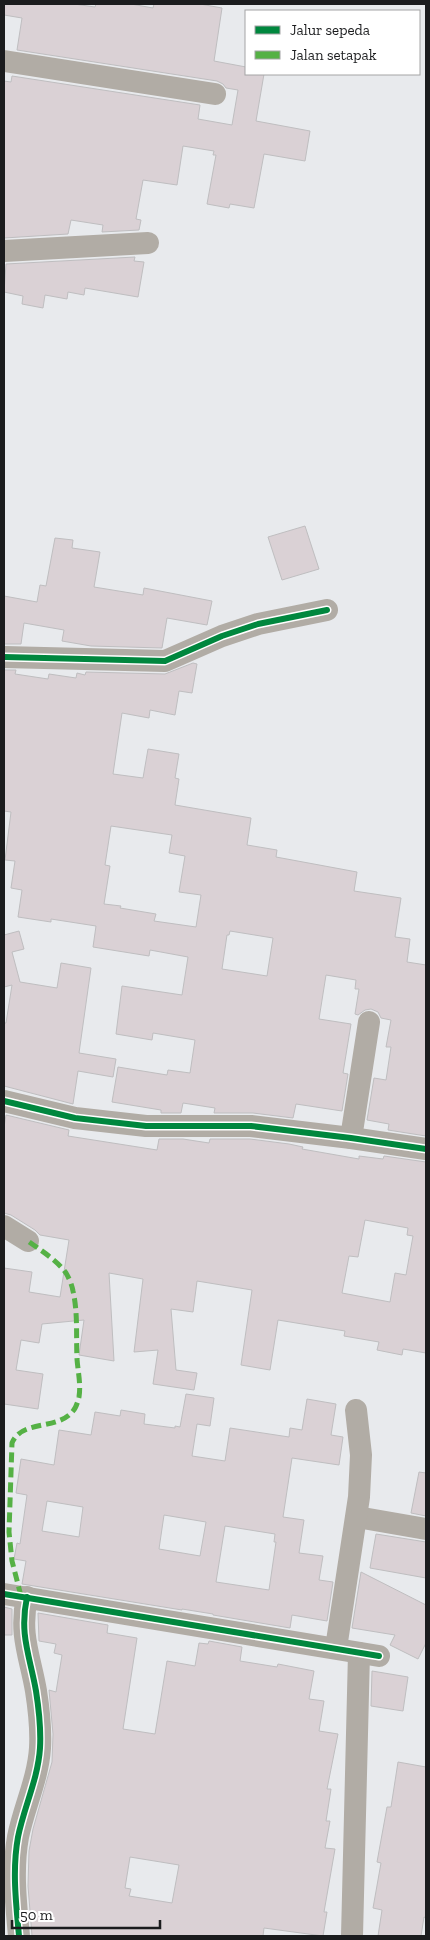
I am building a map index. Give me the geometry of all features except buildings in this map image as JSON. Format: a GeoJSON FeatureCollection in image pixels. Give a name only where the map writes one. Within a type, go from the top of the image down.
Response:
{"type":"FeatureCollection","features":[{"type":"Feature","properties":{"kind":"street"},"geometry":{"type":"LineString","coordinates":[[4,61],[215,94]]}},
{"type":"Feature","properties":{"kind":"street"},"geometry":{"type":"LineString","coordinates":[[4,251],[148,243]]}},
{"type":"Feature","properties":{"kind":"street"},"geometry":{"type":"LineString","coordinates":[[4,657],[165,661],[222,636],[258,624],[327,610]]}},
{"type":"Feature","properties":{"kind":"street"},"geometry":{"type":"LineString","coordinates":[[351,1138],[369,1022]]}},
{"type":"Feature","properties":{"kind":"street"},"geometry":{"type":"LineString","coordinates":[[4,1101],[76,1118],[146,1126],[251,1126],[426,1149]]}},
{"type":"Feature","properties":{"kind":"street"},"geometry":{"type":"LineString","coordinates":[[4,1226],[28,1241]]}},
{"type":"Feature","properties":{"kind":"street"},"geometry":{"type":"LineString","coordinates":[[336,1648],[357,1517],[361,1455],[356,1410]]}},
{"type":"Feature","properties":{"kind":"street"},"geometry":{"type":"LineString","coordinates":[[357,1517],[426,1529]]}},
{"type":"Feature","properties":{"kind":"street"},"geometry":{"type":"LineString","coordinates":[[16,1595],[369,1654],[352,1936]]}},
{"type":"Feature","properties":{"kind":"street"},"geometry":{"type":"LineString","coordinates":[[16,1595],[24,1610],[24,1635],[36,1691],[40,1730],[37,1766],[22,1820],[17,1849],[15,1884],[19,1936]]}},
{"type":"Feature","properties":{"kind":"marked path"},"geometry":{"type":"LineString","coordinates":[[21,1596],[12,1561],[9,1532],[12,1443],[24,1431],[66,1417],[76,1406],[80,1387],[77,1359],[76,1308],[71,1284],[66,1273],[58,1264],[28,1241]]}},
{"type":"Feature","properties":{"kind":"cycle path"},"geometry":{"type":"LineString","coordinates":[[4,657],[165,661],[222,636],[258,624],[327,610]]}},
{"type":"Feature","properties":{"kind":"cycle path"},"geometry":{"type":"LineString","coordinates":[[4,1101],[75,1118],[146,1126],[251,1126],[426,1149]]}},
{"type":"Feature","properties":{"kind":"cycle path"},"geometry":{"type":"LineString","coordinates":[[4,1594],[379,1656]]}},
{"type":"Feature","properties":{"kind":"cycle path"},"geometry":{"type":"LineString","coordinates":[[19,1936],[15,1886],[16,1849],[37,1771],[40,1741],[40,1720],[34,1678],[26,1645],[24,1623],[27,1597]]}}]}
